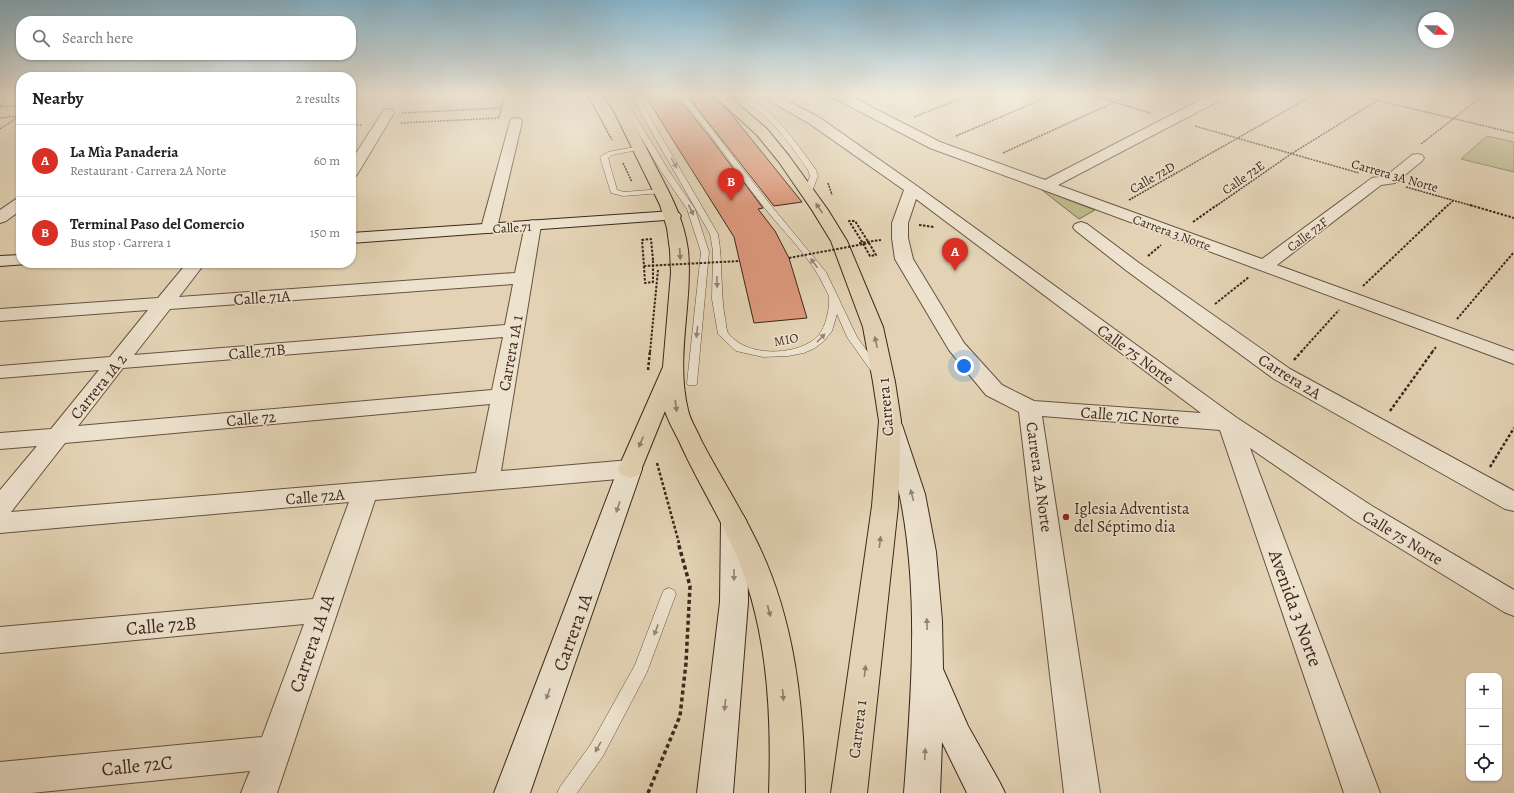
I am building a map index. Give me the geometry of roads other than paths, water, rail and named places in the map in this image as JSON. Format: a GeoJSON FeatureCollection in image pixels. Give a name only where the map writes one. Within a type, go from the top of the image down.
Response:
{"type":"FeatureCollection","features":[{"type":"Feature","properties":{"kind":"highway"},"geometry":{"type":"LineString","coordinates":[[631,131],[673,216],[679,244],[681,275],[672,367],[677,412],[693,448],[734,522],[764,590],[779,656],[788,758],[787,793]]}},
{"type":"Feature","properties":{"kind":"highway","name":"Carrera 1"},"geometry":{"type":"LineString","coordinates":[[761,131],[808,192],[839,241],[873,327],[890,421],[885,506],[850,793]]}},
{"type":"Feature","properties":{"kind":"highway"},"geometry":{"type":"LineString","coordinates":[[634,459],[672,367]]}},
{"type":"Feature","properties":{"kind":"street"},"geometry":{"type":"LineString","coordinates":[[356,164],[377,131]]}},
{"type":"Feature","properties":{"kind":"street"},"geometry":{"type":"LineString","coordinates":[[489,228],[514,131]]}},
{"type":"Feature","properties":{"kind":"street","name":"Calle 75 Norte"},"geometry":{"type":"LineString","coordinates":[[829,131],[912,189],[1229,423],[1364,513],[1514,604]]}},
{"type":"Feature","properties":{"kind":"street","name":"Carrera 3 Norte"},"geometry":{"type":"LineString","coordinates":[[909,131],[935,145],[1514,358]]}},
{"type":"Feature","properties":{"kind":"street"},"geometry":{"type":"LineString","coordinates":[[1045,186],[1152,131]]}},
{"type":"Feature","properties":{"kind":"street","name":"Calle 72F"},"geometry":{"type":"LineString","coordinates":[[1264,266],[1377,181],[1390,180],[1417,158]]}},
{"type":"Feature","properties":{"kind":"street","name":"Carrera 2A Norte"},"geometry":{"type":"LineString","coordinates":[[912,189],[900,223],[900,238],[904,259],[956,346],[994,390],[1030,408],[1082,793]]}},
{"type":"Feature","properties":{"kind":"street"},"geometry":{"type":"LineString","coordinates":[[0,218],[16,206]]}},
{"type":"Feature","properties":{"kind":"street","name":"Calle 71"},"geometry":{"type":"LineString","coordinates":[[356,238],[673,216]]}},
{"type":"Feature","properties":{"kind":"street","name":"Carrera 1A 1"},"geometry":{"type":"LineString","coordinates":[[487,481],[533,225]]}},
{"type":"Feature","properties":{"kind":"street","name":"Carrera 2A"},"geometry":{"type":"LineString","coordinates":[[1081,227],[1132,267],[1282,374],[1514,502]]}},
{"type":"Feature","properties":{"kind":"street"},"geometry":{"type":"LineString","coordinates":[[0,261],[16,260]]}},
{"type":"Feature","properties":{"kind":"street","name":"Carrera 1A 2"},"geometry":{"type":"LineString","coordinates":[[0,508],[192,268]]}},
{"type":"Feature","properties":{"kind":"street","name":"Calle 71A"},"geometry":{"type":"LineString","coordinates":[[0,315],[523,278]]}},
{"type":"Feature","properties":{"kind":"street","name":"Calle 71B"},"geometry":{"type":"LineString","coordinates":[[0,372],[514,330]]}},
{"type":"Feature","properties":{"kind":"street","name":"Calle 72"},"geometry":{"type":"LineString","coordinates":[[0,440],[502,396]]}},
{"type":"Feature","properties":{"kind":"street","name":"Calle 71C Norte"},"geometry":{"type":"LineString","coordinates":[[1030,408],[1229,423]]}},
{"type":"Feature","properties":{"kind":"street"},"geometry":{"type":"LineString","coordinates":[[890,421],[918,518],[924,565],[928,668],[922,793]]}},
{"type":"Feature","properties":{"kind":"street","name":"Avenida 3 Norte"},"geometry":{"type":"LineString","coordinates":[[1229,423],[1362,793]]}},
{"type":"Feature","properties":{"kind":"street","name":"Calle 72A"},"geometry":{"type":"LineString","coordinates":[[0,523],[487,481],[634,459]]}},
{"type":"Feature","properties":{"kind":"street","name":"Carrera 1A"},"geometry":{"type":"LineString","coordinates":[[512,793],[634,459]]}},
{"type":"Feature","properties":{"kind":"street","name":"Carrera 1A 1A"},"geometry":{"type":"LineString","coordinates":[[258,793],[364,492]]}},
{"type":"Feature","properties":{"kind":"street"},"geometry":{"type":"LineString","coordinates":[[715,793],[734,602],[734,522]]}},
{"type":"Feature","properties":{"kind":"street","name":"Calle 72B"},"geometry":{"type":"LineString","coordinates":[[0,640],[323,610]]}},
{"type":"Feature","properties":{"kind":"street"},"geometry":{"type":"LineString","coordinates":[[928,668],[953,733],[967,762],[987,793]]}},
{"type":"Feature","properties":{"kind":"street","name":"Calle 72C"},"geometry":{"type":"LineString","coordinates":[[0,779],[273,752]]}},
{"type":"Feature","properties":{"kind":"lane"},"geometry":{"type":"LineString","coordinates":[[642,131],[691,209],[705,252],[692,383]]}},
{"type":"Feature","properties":{"kind":"lane","name":"MIO"},"geometry":{"type":"LineString","coordinates":[[655,131],[714,234],[717,251],[718,299],[723,334],[741,349],[766,355],[804,350],[818,342],[827,331],[832,318],[833,297],[823,274],[805,250],[766,205],[711,131]]}},
{"type":"Feature","properties":{"kind":"lane"},"geometry":{"type":"LineString","coordinates":[[785,131],[812,170],[814,176],[808,192]]}},
{"type":"Feature","properties":{"kind":"lane"},"geometry":{"type":"LineString","coordinates":[[640,148],[610,153],[604,157],[614,191],[623,194],[662,191]]}},
{"type":"Feature","properties":{"kind":"lane"},"geometry":{"type":"LineString","coordinates":[[649,165],[678,190]]}},
{"type":"Feature","properties":{"kind":"lane"},"geometry":{"type":"LineString","coordinates":[[833,297],[852,337],[884,382]]}},
{"type":"Feature","properties":{"kind":"lane"},"geometry":{"type":"LineString","coordinates":[[566,793],[597,750],[642,667],[669,594]]}},
{"type":"Feature","properties":{"kind":"place","name":"Terminal Paso del Comercio"},"geometry":{"type":"Point","coordinates":[731,201]}},
{"type":"Feature","properties":{"kind":"place","name":"La Mìa Panaderia"},"geometry":{"type":"Point","coordinates":[955,271]}},
{"type":"Feature","properties":{"kind":"place","name":"Iglesia Adventista del Séptimo dia"},"geometry":{"type":"Point","coordinates":[1066,517]}}]}
